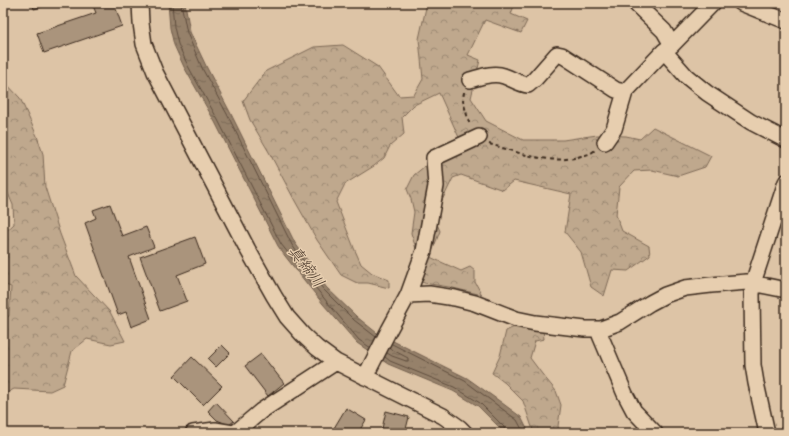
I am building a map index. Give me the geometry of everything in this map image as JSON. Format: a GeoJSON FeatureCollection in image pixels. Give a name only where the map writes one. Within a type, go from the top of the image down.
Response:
{"type":"FeatureCollection","features":[{"type":"Feature","properties":{"kind":"street"},"geometry":{"type":"LineString","coordinates":[[140,3],[140,23],[144,44],[155,72],[248,250],[287,317],[317,348],[336,362],[368,373],[443,416],[465,433]]}},
{"type":"Feature","properties":{"kind":"street"},"geometry":{"type":"LineString","coordinates":[[636,3],[664,31],[668,48],[686,76],[751,122],[786,140]]}},
{"type":"Feature","properties":{"kind":"street"},"geometry":{"type":"LineString","coordinates":[[606,142],[614,129],[625,92],[713,3]]}},
{"type":"Feature","properties":{"kind":"street"},"geometry":{"type":"LineString","coordinates":[[740,3],[786,21]]}},
{"type":"Feature","properties":{"kind":"street"},"geometry":{"type":"LineString","coordinates":[[470,80],[492,74],[503,75],[522,84],[528,85],[557,54],[562,55],[616,90],[625,92]]}},
{"type":"Feature","properties":{"kind":"street"},"geometry":{"type":"LineString","coordinates":[[368,373],[408,295],[424,251],[436,186],[434,158],[479,138]]}},
{"type":"Feature","properties":{"kind":"street"},"geometry":{"type":"LineString","coordinates":[[767,433],[753,365],[752,294],[753,283],[786,182]]}},
{"type":"Feature","properties":{"kind":"street"},"geometry":{"type":"LineString","coordinates":[[408,295],[430,294],[455,298],[475,303],[516,319],[535,323],[585,329],[601,329],[620,322],[660,298],[685,288],[747,282],[786,290]]}},
{"type":"Feature","properties":{"kind":"street"},"geometry":{"type":"LineString","coordinates":[[601,329],[600,335],[625,394],[634,410],[655,433]]}},
{"type":"Feature","properties":{"kind":"street"},"geometry":{"type":"LineString","coordinates":[[193,433],[215,430],[234,433],[262,412],[336,362]]}},
{"type":"Feature","properties":{"kind":"path"},"geometry":{"type":"LineString","coordinates":[[470,80],[464,86],[464,100],[469,125],[479,138],[485,142],[546,159],[572,159],[592,153],[606,142]]}},
{"type":"Feature","properties":{"kind":"green space"},"geometry":{"type":"Polygon","coordinates":[[[427,3],[515,3],[511,14],[527,21],[521,33],[485,20],[468,55],[480,60],[471,98],[486,121],[523,140],[563,140],[597,135],[626,136],[640,139],[653,127],[711,156],[705,167],[678,176],[652,170],[634,171],[619,187],[616,215],[622,231],[649,246],[650,255],[628,271],[612,270],[604,296],[591,287],[581,252],[565,232],[571,194],[514,181],[503,190],[461,175],[453,178],[434,217],[440,231],[430,257],[461,271],[470,267],[475,271],[475,282],[482,295],[424,283],[407,275],[417,252],[411,233],[414,212],[407,189],[414,175],[425,166],[457,156],[461,142],[439,93],[414,105],[402,117],[404,134],[390,146],[384,158],[345,184],[336,202],[361,264],[372,273],[389,280],[389,288],[368,283],[357,283],[341,275],[317,240],[250,120],[243,101],[266,71],[314,47],[343,45],[378,67],[399,96],[414,95],[423,79],[419,39],[427,3]]]}},
{"type":"Feature","properties":{"kind":"green space"},"geometry":{"type":"Polygon","coordinates":[[[3,80],[20,98],[37,136],[43,154],[45,187],[60,234],[76,276],[110,312],[125,341],[111,344],[87,339],[72,351],[63,385],[50,391],[14,389],[3,395],[3,318],[9,316],[11,287],[3,284],[3,234],[14,224],[13,205],[3,182],[3,80]]]}},
{"type":"Feature","properties":{"kind":"green space"},"geometry":{"type":"Polygon","coordinates":[[[514,327],[543,330],[544,339],[535,341],[530,358],[556,391],[561,405],[558,426],[561,433],[534,433],[523,401],[505,383],[492,373],[500,356],[506,331],[514,327]]]}},
{"type":"Feature","properties":{"kind":"water","name":"真締川"},"geometry":{"type":"Polygon","coordinates":[[[168,3],[185,3],[190,32],[207,68],[295,243],[326,287],[357,317],[377,333],[467,378],[498,400],[521,417],[529,433],[502,433],[501,429],[478,406],[453,391],[388,364],[357,343],[323,304],[278,246],[215,122],[184,67],[174,45],[170,28],[168,3]]]}},
{"type":"Feature","properties":{"kind":"building"},"geometry":{"type":"Polygon","coordinates":[[[32,3],[51,3],[51,4],[34,9],[32,3]]]}},
{"type":"Feature","properties":{"kind":"building"},"geometry":{"type":"Polygon","coordinates":[[[92,3],[114,3],[122,26],[44,53],[37,33],[96,13],[92,3]]]}},
{"type":"Feature","properties":{"kind":"building"},"geometry":{"type":"Polygon","coordinates":[[[110,204],[122,236],[146,227],[154,247],[129,257],[151,319],[131,327],[126,312],[118,315],[85,223],[96,218],[93,210],[110,204]]]}},
{"type":"Feature","properties":{"kind":"building"},"geometry":{"type":"Polygon","coordinates":[[[195,237],[205,264],[177,275],[187,301],[160,311],[140,257],[195,237]]]}},
{"type":"Feature","properties":{"kind":"building"},"geometry":{"type":"Polygon","coordinates":[[[222,345],[230,353],[216,367],[208,359],[222,345]]]}},
{"type":"Feature","properties":{"kind":"building"},"geometry":{"type":"Polygon","coordinates":[[[261,354],[284,383],[268,396],[245,366],[261,354]]]}},
{"type":"Feature","properties":{"kind":"building"},"geometry":{"type":"Polygon","coordinates":[[[192,357],[222,386],[203,405],[174,376],[192,357]]]}},
{"type":"Feature","properties":{"kind":"building"},"geometry":{"type":"Polygon","coordinates":[[[216,402],[234,421],[229,425],[217,420],[208,411],[216,402]]]}},
{"type":"Feature","properties":{"kind":"building"},"geometry":{"type":"Polygon","coordinates":[[[346,408],[366,420],[358,433],[331,433],[346,408]]]}},
{"type":"Feature","properties":{"kind":"building"},"geometry":{"type":"Polygon","coordinates":[[[386,411],[409,417],[405,433],[381,433],[386,411]]]}}]}
